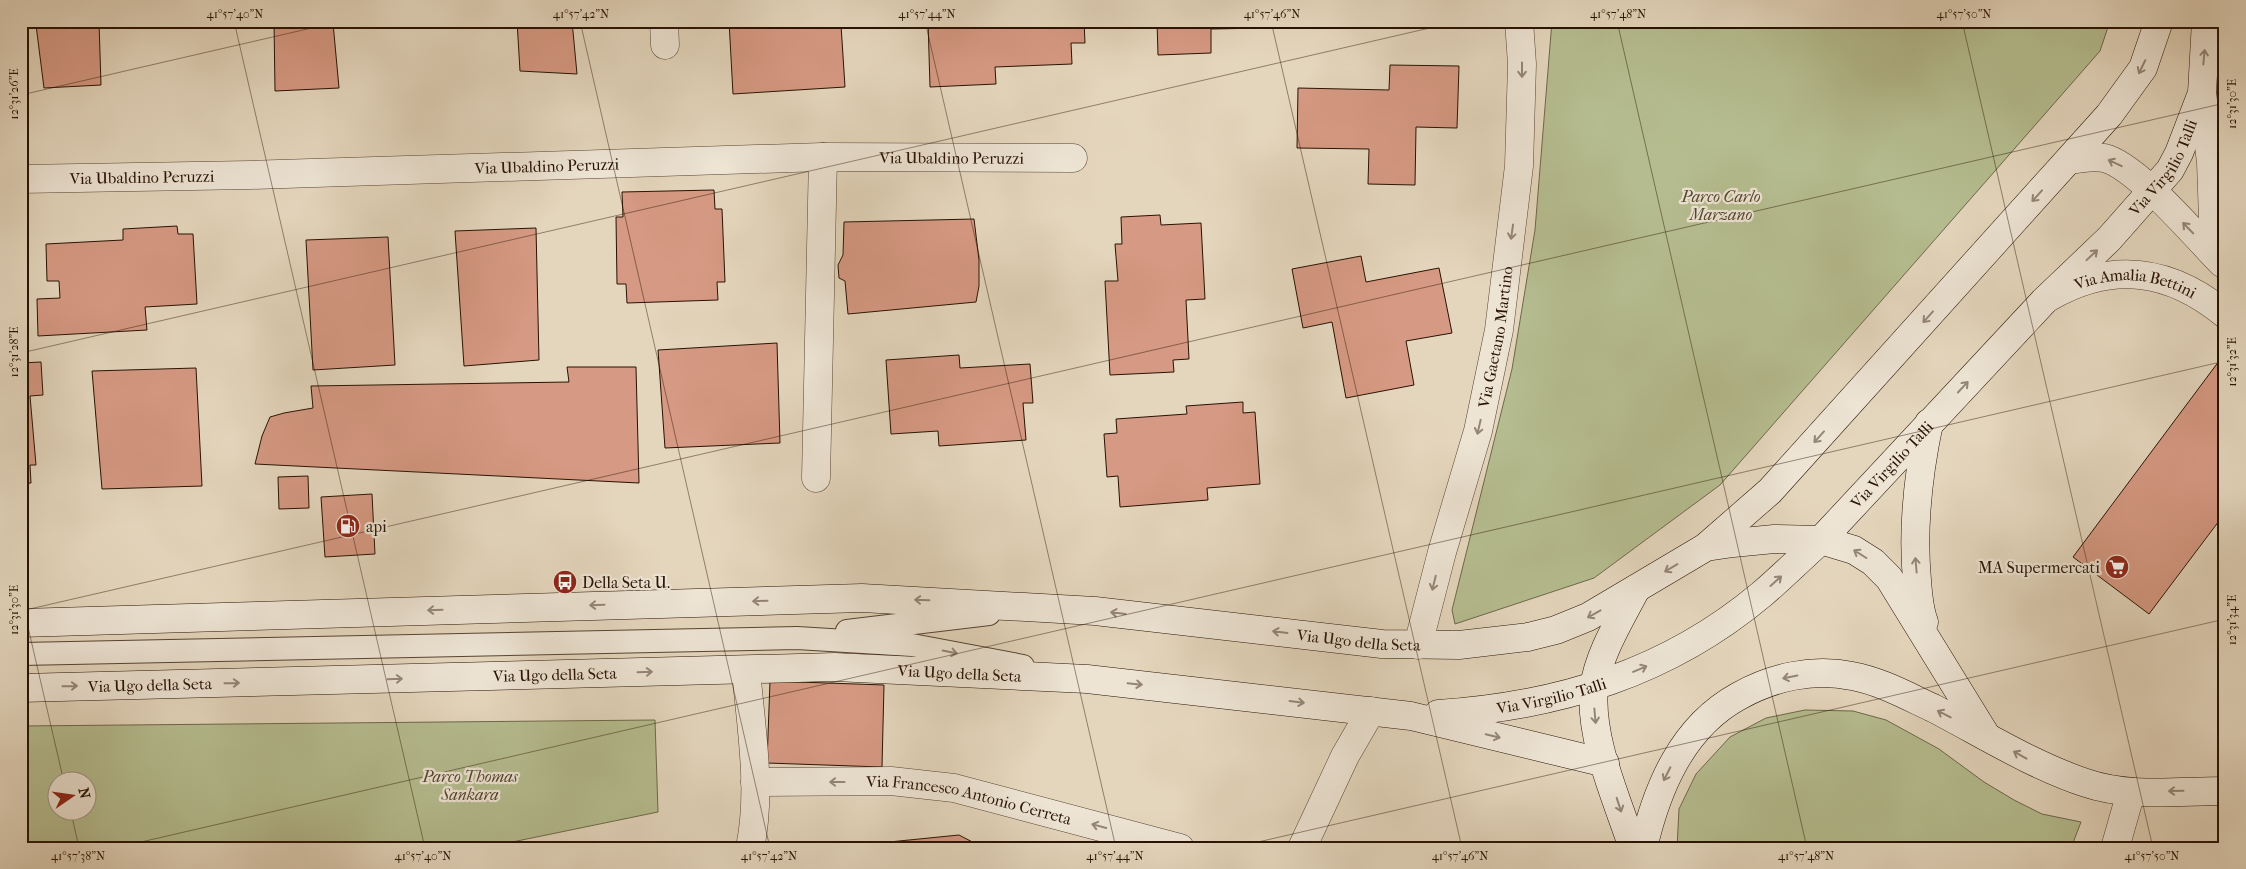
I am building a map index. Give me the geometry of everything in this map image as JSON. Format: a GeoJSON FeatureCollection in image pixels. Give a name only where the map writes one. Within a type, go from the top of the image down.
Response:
{"type":"FeatureCollection","features":[{"type":"Feature","properties":{"kind":"street","name":"Via Gaetano Martino"},"geometry":{"type":"LineString","coordinates":[[1418,646],[1442,552],[1478,431],[1498,330],[1519,166],[1522,64],[1519,21]]}},
{"type":"Feature","properties":{"kind":"street"},"geometry":{"type":"LineString","coordinates":[[1706,548],[1770,491],[2109,115],[2135,80],[2152,46],[2159,21]]}},
{"type":"Feature","properties":{"kind":"street","name":"Via Virgilio Talli"},"geometry":{"type":"LineString","coordinates":[[1412,716],[1503,708],[1553,698],[1594,686],[1660,660],[1712,630],[1762,594],[1821,540],[2044,300],[2109,238],[2170,170],[2179,153],[2202,93],[2206,21]]}},
{"type":"Feature","properties":{"kind":"street"},"geometry":{"type":"LineString","coordinates":[[2202,93],[2211,162],[2213,219],[2223,264]]}},
{"type":"Feature","properties":{"kind":"street"},"geometry":{"type":"LineString","coordinates":[[816,478],[823,157]]}},
{"type":"Feature","properties":{"kind":"street","name":"Via Ubaldino Peruzzi"},"geometry":{"type":"LineString","coordinates":[[21,179],[260,175],[823,157],[1073,158]]}},
{"type":"Feature","properties":{"kind":"street"},"geometry":{"type":"LineString","coordinates":[[2070,160],[2093,157],[2105,158],[2133,173],[2223,264]]}},
{"type":"Feature","properties":{"kind":"street","name":"Via Amalia Bettini"},"geometry":{"type":"LineString","coordinates":[[2044,300],[2091,278],[2108,274],[2134,274],[2158,278],[2185,287],[2225,314]]}},
{"type":"Feature","properties":{"kind":"street"},"geometry":{"type":"LineString","coordinates":[[1929,422],[1919,479],[1914,546],[1922,617],[1932,647]]}},
{"type":"Feature","properties":{"kind":"street"},"geometry":{"type":"LineString","coordinates":[[1706,548],[1774,539],[1821,540],[1854,550],[1881,570],[1896,587],[1987,736]]}},
{"type":"Feature","properties":{"kind":"street","name":"Via Ugo della Seta"},"geometry":{"type":"LineString","coordinates":[[21,623],[846,598],[928,600],[1095,611],[1382,644],[1418,646],[1459,645],[1542,634],[1588,617],[1706,548]]}},
{"type":"Feature","properties":{"kind":"street"},"geometry":{"type":"LineString","coordinates":[[1632,848],[1596,729],[1594,686],[1612,637],[1636,589]]}},
{"type":"Feature","properties":{"kind":"street","name":"Via Ugo della Seta"},"geometry":{"type":"LineString","coordinates":[[21,688],[835,667],[1087,679],[1412,716]]}},
{"type":"Feature","properties":{"kind":"street"},"geometry":{"type":"LineString","coordinates":[[746,670],[755,782],[755,812],[750,848]]}},
{"type":"Feature","properties":{"kind":"street"},"geometry":{"type":"LineString","coordinates":[[1643,848],[1661,786],[1687,742],[1711,715],[1725,704],[1771,682],[1808,674],[1853,676],[1869,680],[1911,698],[2040,765],[2087,784],[2132,792],[2225,790]]}},
{"type":"Feature","properties":{"kind":"street"},"geometry":{"type":"LineString","coordinates":[[1302,848],[1345,756],[1371,711]]}},
{"type":"Feature","properties":{"kind":"street"},"geometry":{"type":"LineString","coordinates":[[1412,716],[1605,763]]}},
{"type":"Feature","properties":{"kind":"street","name":"Via Francesco Antonio Cerreta"},"geometry":{"type":"LineString","coordinates":[[755,782],[891,781],[954,788],[1180,848]]}},
{"type":"Feature","properties":{"kind":"street"},"geometry":{"type":"LineString","coordinates":[[2116,848],[2132,792]]}},
{"type":"Feature","properties":{"kind":"lane","name":"Via Ugo della Seta"},"geometry":{"type":"LineString","coordinates":[[797,638],[1041,608]]}},
{"type":"Feature","properties":{"kind":"lane","name":"Via Ugo della Seta"},"geometry":{"type":"LineString","coordinates":[[21,654],[797,638],[912,645],[1087,679]]}},
{"type":"Feature","properties":{"kind":"green space","name":"Parco Carlo Marzano"},"geometry":{"type":"Polygon","coordinates":[[[1552,21],[2110,21],[2100,51],[1720,485],[1594,578],[1455,624],[1452,610],[1512,369],[1535,230],[1552,21]]]}},
{"type":"Feature","properties":{"kind":"green space"},"geometry":{"type":"Polygon","coordinates":[[[1805,710],[1853,711],[1886,720],[1939,749],[1984,782],[2014,800],[2042,814],[2081,822],[2071,848],[1677,848],[1679,809],[1696,774],[1730,737],[1766,718],[1805,710]]]}},
{"type":"Feature","properties":{"kind":"green space","name":"Parco Thomas Sankara"},"geometry":{"type":"Polygon","coordinates":[[[655,720],[658,812],[483,848],[21,848],[21,726],[655,720]]]}},
{"type":"Feature","properties":{"kind":"building"},"geometry":{"type":"Polygon","coordinates":[[[29,21],[101,21],[99,22],[101,85],[44,88],[36,25],[29,21]]]}},
{"type":"Feature","properties":{"kind":"building"},"geometry":{"type":"Polygon","coordinates":[[[274,21],[336,21],[333,23],[339,88],[275,91],[274,21]]]}},
{"type":"Feature","properties":{"kind":"building"},"geometry":{"type":"Polygon","coordinates":[[[517,21],[572,21],[577,74],[520,71],[517,21]]]}},
{"type":"Feature","properties":{"kind":"building"},"geometry":{"type":"Polygon","coordinates":[[[729,21],[807,21],[807,27],[841,25],[845,87],[733,94],[729,21]]]}},
{"type":"Feature","properties":{"kind":"building"},"geometry":{"type":"Polygon","coordinates":[[[928,21],[1084,21],[1085,43],[1071,43],[1072,64],[995,67],[996,84],[930,87],[928,21]]]}},
{"type":"Feature","properties":{"kind":"building"},"geometry":{"type":"Polygon","coordinates":[[[1157,21],[1266,21],[1266,28],[1211,29],[1211,53],[1158,55],[1157,21]]]}},
{"type":"Feature","properties":{"kind":"building"},"geometry":{"type":"Polygon","coordinates":[[[1390,65],[1459,66],[1457,128],[1416,127],[1415,185],[1368,184],[1369,149],[1297,148],[1298,88],[1389,90],[1390,65]]]}},
{"type":"Feature","properties":{"kind":"building"},"geometry":{"type":"Polygon","coordinates":[[[714,190],[715,209],[722,209],[725,282],[717,282],[718,300],[627,303],[626,284],[617,284],[616,217],[623,217],[622,192],[714,190]]]}},
{"type":"Feature","properties":{"kind":"building"},"geometry":{"type":"Polygon","coordinates":[[[1160,215],[1161,225],[1201,223],[1205,299],[1186,300],[1189,359],[1173,360],[1174,372],[1110,375],[1105,281],[1118,281],[1115,244],[1122,244],[1121,217],[1160,215]]]}},
{"type":"Feature","properties":{"kind":"building"},"geometry":{"type":"Polygon","coordinates":[[[974,219],[979,260],[979,286],[976,302],[848,314],[845,281],[839,278],[838,265],[843,255],[844,222],[974,219]]]}},
{"type":"Feature","properties":{"kind":"building"},"geometry":{"type":"Polygon","coordinates":[[[177,226],[178,234],[193,234],[197,304],[145,307],[147,330],[38,336],[37,299],[60,298],[59,281],[47,281],[46,244],[123,240],[123,229],[177,226]]]}},
{"type":"Feature","properties":{"kind":"building"},"geometry":{"type":"Polygon","coordinates":[[[536,228],[539,360],[464,366],[455,231],[536,228]]]}},
{"type":"Feature","properties":{"kind":"building"},"geometry":{"type":"Polygon","coordinates":[[[388,237],[395,365],[313,370],[306,240],[388,237]]]}},
{"type":"Feature","properties":{"kind":"building"},"geometry":{"type":"Polygon","coordinates":[[[1361,256],[1366,282],[1439,268],[1452,333],[1406,341],[1414,385],[1346,398],[1332,322],[1303,328],[1292,269],[1361,256]]]}},
{"type":"Feature","properties":{"kind":"building"},"geometry":{"type":"Polygon","coordinates":[[[777,343],[780,443],[665,448],[658,350],[777,343]]]}},
{"type":"Feature","properties":{"kind":"building"},"geometry":{"type":"Polygon","coordinates":[[[2225,353],[2225,513],[2149,614],[2073,557],[2225,353]]]}},
{"type":"Feature","properties":{"kind":"building"},"geometry":{"type":"Polygon","coordinates":[[[959,355],[960,368],[1030,364],[1033,403],[1023,403],[1026,440],[939,446],[938,431],[891,434],[886,360],[959,355]]]}},
{"type":"Feature","properties":{"kind":"building"},"geometry":{"type":"Polygon","coordinates":[[[41,362],[43,395],[30,396],[36,465],[30,465],[31,483],[21,484],[21,363],[41,362]]]}},
{"type":"Feature","properties":{"kind":"building"},"geometry":{"type":"Polygon","coordinates":[[[567,367],[636,367],[639,483],[255,464],[262,436],[270,417],[313,408],[311,386],[569,382],[567,367]]]}},
{"type":"Feature","properties":{"kind":"building"},"geometry":{"type":"Polygon","coordinates":[[[196,368],[202,486],[102,489],[92,371],[196,368]]]}},
{"type":"Feature","properties":{"kind":"building"},"geometry":{"type":"Polygon","coordinates":[[[1243,402],[1243,413],[1255,412],[1260,484],[1207,488],[1208,500],[1120,507],[1118,476],[1107,477],[1104,434],[1117,433],[1116,419],[1187,414],[1186,406],[1243,402]]]}},
{"type":"Feature","properties":{"kind":"building"},"geometry":{"type":"Polygon","coordinates":[[[308,476],[309,508],[279,509],[278,477],[308,476]]]}},
{"type":"Feature","properties":{"kind":"building","name":"api"},"geometry":{"type":"Polygon","coordinates":[[[372,494],[375,554],[325,557],[321,497],[372,494]]]}},
{"type":"Feature","properties":{"kind":"building"},"geometry":{"type":"Polygon","coordinates":[[[770,681],[884,685],[882,767],[767,763],[770,681]]]}},
{"type":"Feature","properties":{"kind":"building"},"geometry":{"type":"Polygon","coordinates":[[[959,835],[984,848],[839,847],[959,835]]]}},
{"type":"Feature","properties":{"kind":"place","name":"api"},"geometry":{"type":"Point","coordinates":[348,526]}},
{"type":"Feature","properties":{"kind":"place","name":"MA Supermercati"},"geometry":{"type":"Point","coordinates":[2117,567]}},
{"type":"Feature","properties":{"kind":"place","name":"Della Seta U."},"geometry":{"type":"Point","coordinates":[565,582]}}]}
